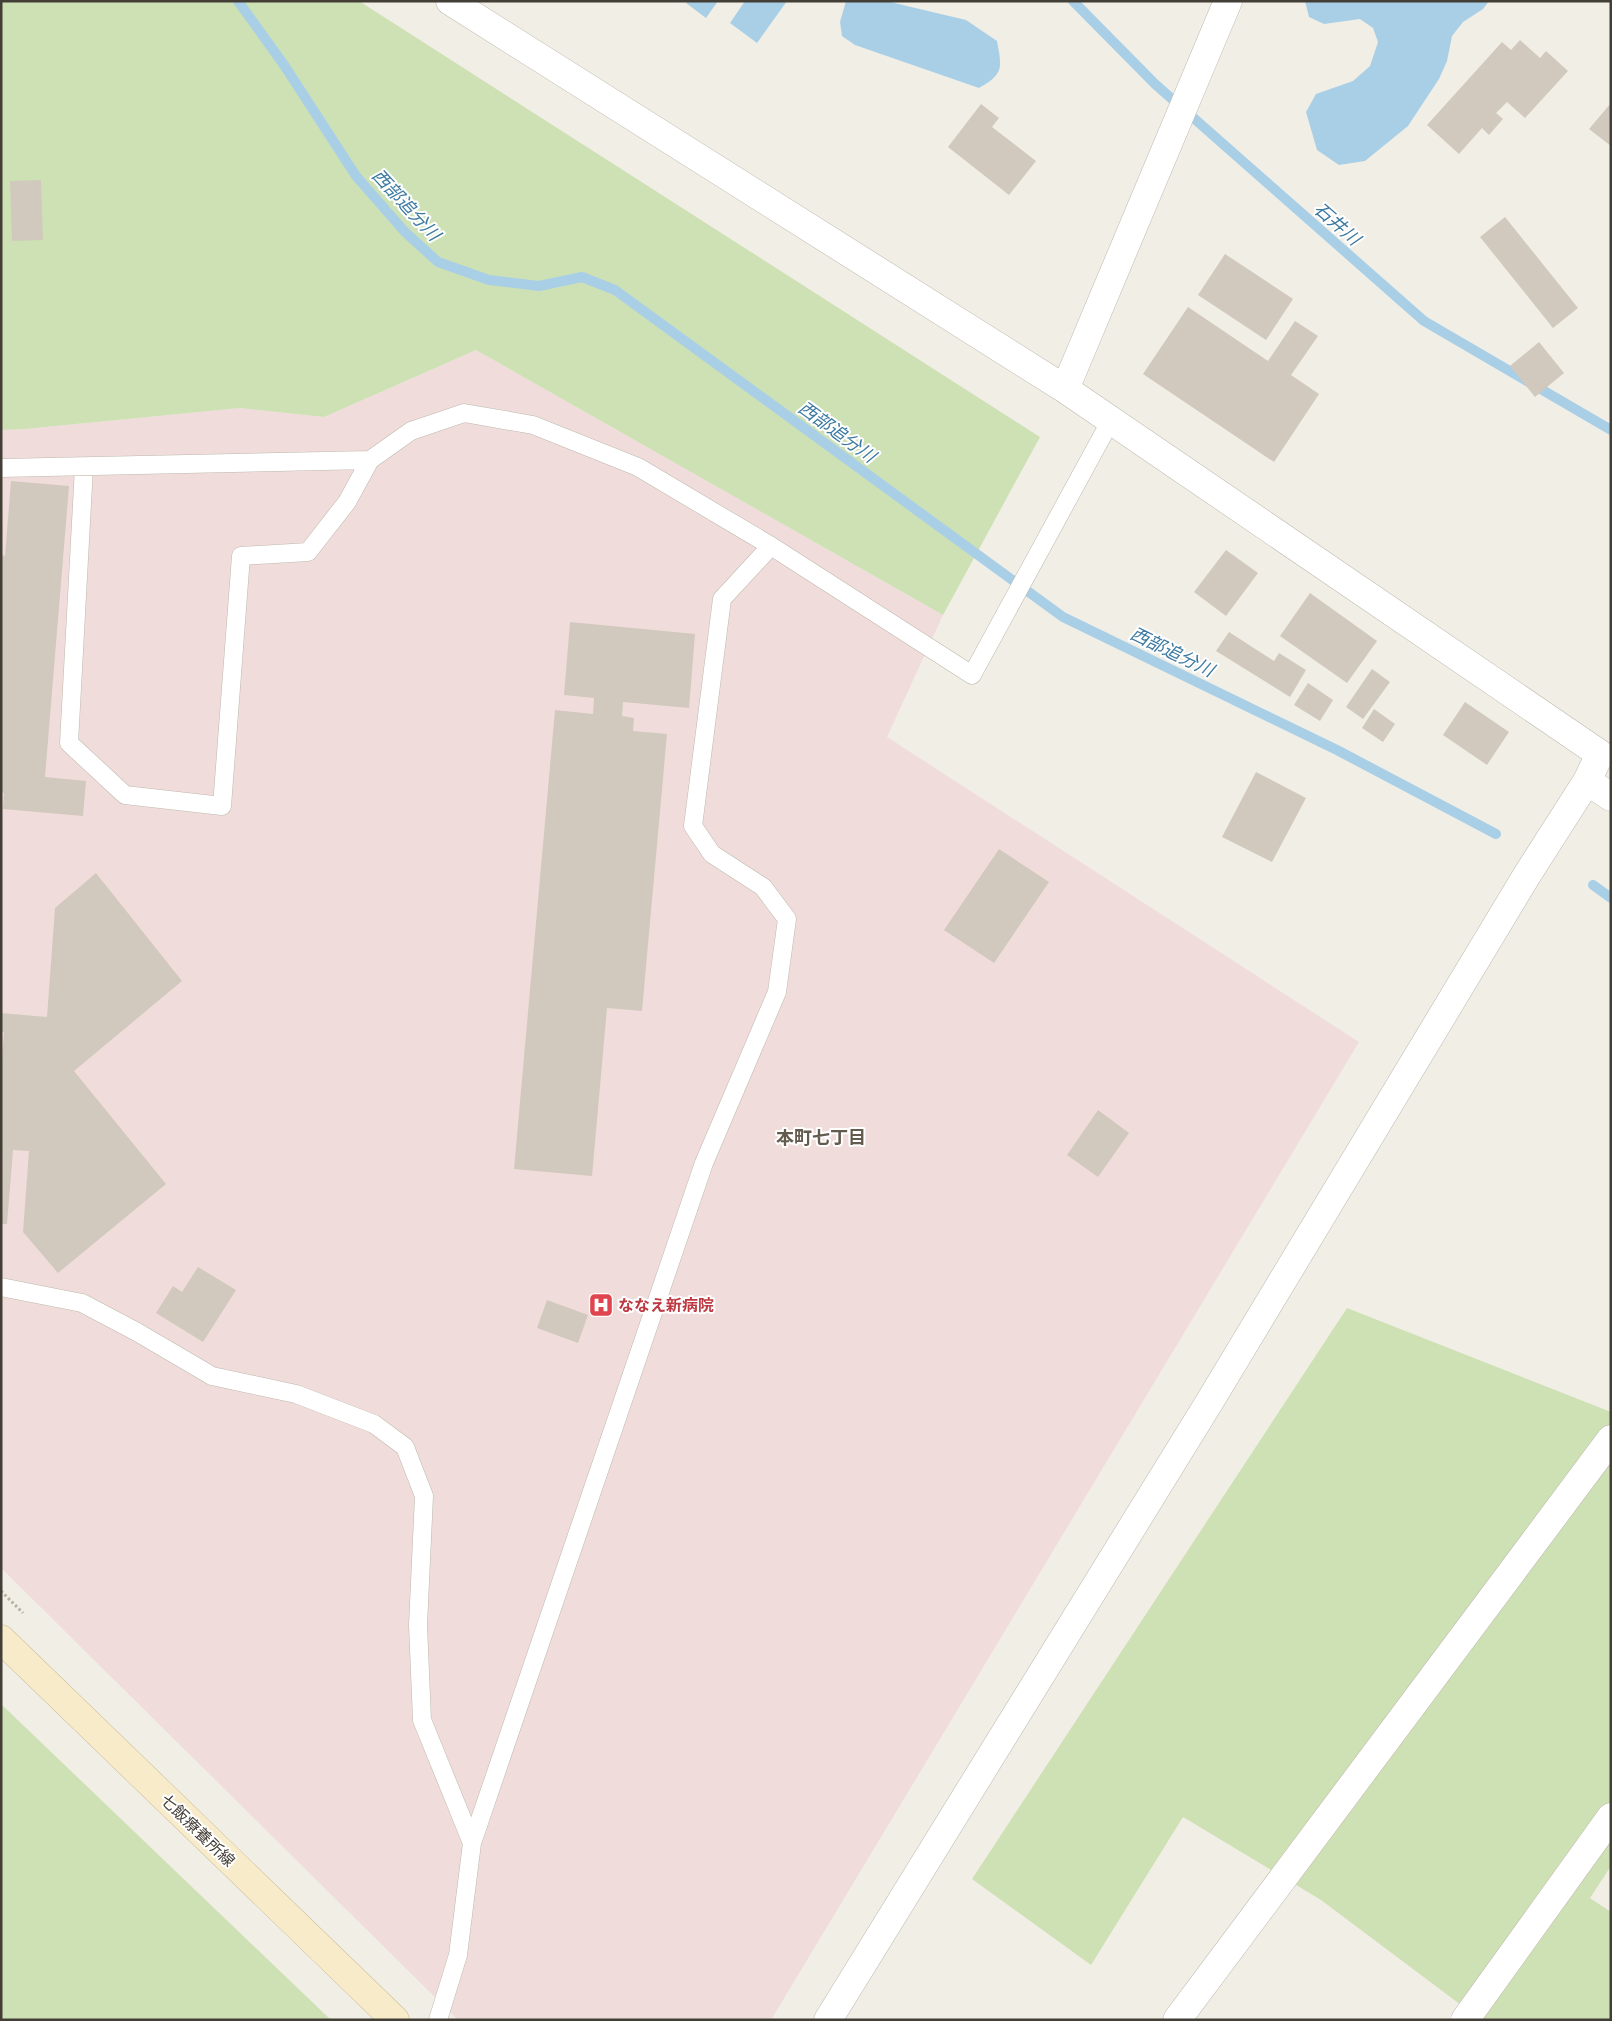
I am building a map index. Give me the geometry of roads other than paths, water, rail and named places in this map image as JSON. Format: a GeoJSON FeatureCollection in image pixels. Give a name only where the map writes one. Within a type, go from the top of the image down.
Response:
{"type":"FeatureCollection","features":[{"type":"Feature","properties":{"kind":"main road","name":"七飯療養所線"},"geometry":{"type":"LineString","coordinates":[[1,1640],[395,2020]]}},
{"type":"Feature","properties":{"kind":"street"},"geometry":{"type":"LineString","coordinates":[[450,1],[1064,389],[1600,754],[1587,781],[1522,883],[1205,1409],[828,2020]]}},
{"type":"Feature","properties":{"kind":"street"},"geometry":{"type":"LineString","coordinates":[[1064,389],[1228,1]]}},
{"type":"Feature","properties":{"kind":"street"},"geometry":{"type":"LineString","coordinates":[[1587,781],[1611,797]]}},
{"type":"Feature","properties":{"kind":"street"},"geometry":{"type":"LineString","coordinates":[[1178,2020],[1611,1439]]}},
{"type":"Feature","properties":{"kind":"street"},"geometry":{"type":"LineString","coordinates":[[1465,2020],[1611,1817]]}},
{"type":"Feature","properties":{"kind":"lane"},"geometry":{"type":"LineString","coordinates":[[84,467],[69,743],[126,795],[222,806],[241,556],[308,552],[347,502],[370,460],[411,430],[464,413],[533,424],[638,467],[771,546],[972,674],[1111,420]]}},
{"type":"Feature","properties":{"kind":"lane"},"geometry":{"type":"LineString","coordinates":[[1,468],[370,460]]}},
{"type":"Feature","properties":{"kind":"lane"},"geometry":{"type":"LineString","coordinates":[[438,2020],[458,1955],[472,1843],[704,1163],[777,992],[787,919],[763,887],[712,854],[693,826],[722,599],[771,546]]}},
{"type":"Feature","properties":{"kind":"lane"},"geometry":{"type":"LineString","coordinates":[[1,1287],[82,1304],[137,1332],[212,1376],[296,1394],[374,1424],[405,1447],[424,1496],[418,1625],[422,1720],[472,1843]]}},
{"type":"Feature","properties":{"kind":"water"},"geometry":{"type":"Polygon","coordinates":[[[688,1],[718,1],[706,18],[686,3],[688,1]]]}},
{"type":"Feature","properties":{"kind":"water"},"geometry":{"type":"Polygon","coordinates":[[[745,1],[787,1],[757,43],[730,23],[745,1]]]}},
{"type":"Feature","properties":{"kind":"water"},"geometry":{"type":"Polygon","coordinates":[[[846,1],[886,1],[966,20],[997,41],[1000,64],[997,74],[979,88],[855,45],[842,36],[840,22],[846,1]]]}},
{"type":"Feature","properties":{"kind":"water"},"geometry":{"type":"Polygon","coordinates":[[[1305,1],[1489,1],[1483,9],[1463,22],[1452,36],[1447,61],[1439,79],[1408,126],[1365,161],[1339,165],[1317,150],[1306,112],[1316,94],[1353,81],[1370,66],[1378,42],[1373,28],[1360,19],[1324,24],[1309,17],[1305,1]]]}},
{"type":"Feature","properties":{"kind":"waterway","name":"西部追分川"},"geometry":{"type":"LineString","coordinates":[[238,1],[284,65],[356,176],[405,232],[438,262],[489,280],[539,286],[582,277],[615,290],[1063,617],[1337,750],[1496,834]]}},
{"type":"Feature","properties":{"kind":"waterway","name":"石井川"},"geometry":{"type":"LineString","coordinates":[[1073,1],[1155,84],[1424,321],[1611,430]]}},
{"type":"Feature","properties":{"kind":"waterway","name":"西部追分川"},"geometry":{"type":"LineString","coordinates":[[1593,885],[1611,898]]}},
{"type":"Feature","properties":{"kind":"place","name":"ななえ新病院"},"geometry":{"type":"Point","coordinates":[601,1305]}},
{"type":"Feature","properties":{"kind":"district","name":"本町七丁目"},"geometry":{"type":"Point","coordinates":[821,1138]}}]}
